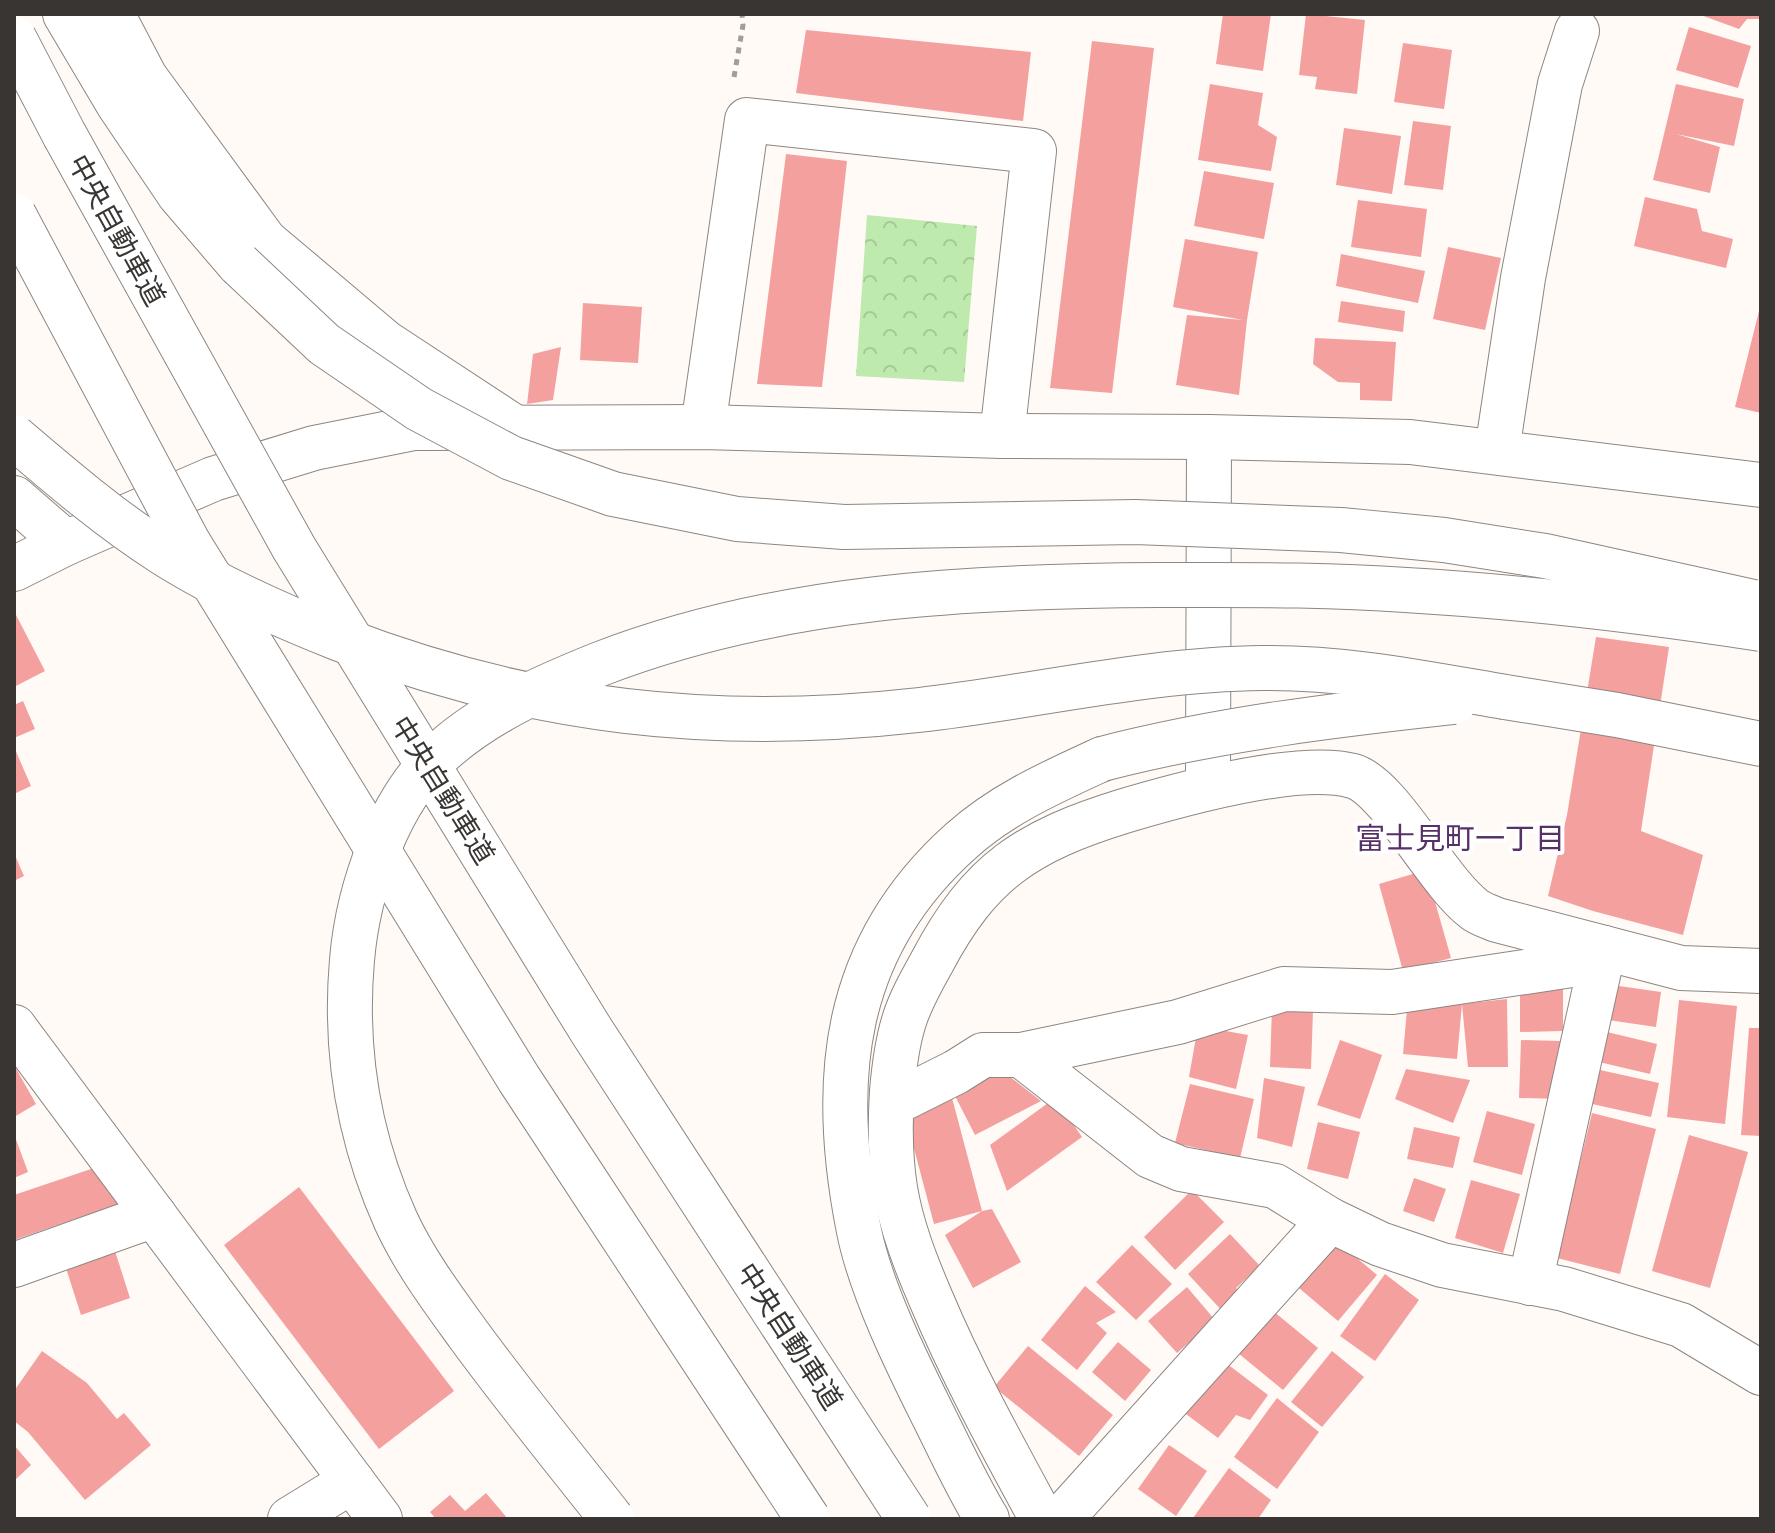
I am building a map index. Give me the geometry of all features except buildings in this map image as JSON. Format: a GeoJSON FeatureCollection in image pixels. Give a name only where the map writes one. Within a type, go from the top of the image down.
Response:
{"type":"FeatureCollection","features":[{"type":"Feature","properties":{"kind":"main road"},"geometry":{"type":"LineString","coordinates":[[65,14],[119,105],[179,194],[239,264],[324,344],[419,409],[511,458],[613,494],[737,519],[844,527],[1162,523],[1325,529],[1444,540],[1605,568],[1761,604]]}},
{"type":"Feature","properties":{"kind":"main road"},"geometry":{"type":"LineString","coordinates":[[112,14],[145,77],[265,241],[386,343],[514,427]]}},
{"type":"Feature","properties":{"kind":"main road"},"geometry":{"type":"LineString","coordinates":[[1497,451],[1523,278],[1560,84],[1577,31]]}},
{"type":"Feature","properties":{"kind":"main road","name":"中央自動車道"},"geometry":{"type":"LineString","coordinates":[[14,38],[294,548],[591,1030],[909,1519]]}},
{"type":"Feature","properties":{"kind":"main road"},"geometry":{"type":"LineString","coordinates":[[703,427],[747,120],[1034,151],[1002,436]]}},
{"type":"Feature","properties":{"kind":"main road"},"geometry":{"type":"LineString","coordinates":[[14,215],[188,542],[519,1079],[808,1519]]}},
{"type":"Feature","properties":{"kind":"main road"},"geometry":{"type":"LineString","coordinates":[[14,569],[213,479],[314,448],[414,428],[703,427],[1002,436],[1410,442],[1761,485]]}},
{"type":"Feature","properties":{"kind":"main road"},"geometry":{"type":"LineString","coordinates":[[14,437],[113,519],[165,554],[233,593],[303,625],[380,654],[460,679],[548,701],[641,715],[742,720],[821,717],[919,710],[1177,674],[1261,668],[1337,670],[1617,715],[1761,744]]}},
{"type":"Feature","properties":{"kind":"main road"},"geometry":{"type":"LineString","coordinates":[[1208,789],[1209,437]]}},
{"type":"Feature","properties":{"kind":"main road"},"geometry":{"type":"LineString","coordinates":[[14,498],[66,543]]}},
{"type":"Feature","properties":{"kind":"main road"},"geometry":{"type":"LineString","coordinates":[[612,1519],[433,1285],[397,1224],[370,1154],[357,1096],[347,1008],[354,933],[371,864],[388,828],[400,804],[440,753],[487,717],[559,680],[632,652],[712,626],[795,609],[878,597],[1072,586],[1374,588],[1561,604],[1761,629]]}},
{"type":"Feature","properties":{"kind":"main road"},"geometry":{"type":"LineString","coordinates":[[987,1519],[921,1391],[883,1305],[859,1233],[843,1096],[849,1040],[866,974],[892,922],[924,880],[960,842],[1002,810],[1102,759],[1166,742],[1245,727],[1505,697]]}},
{"type":"Feature","properties":{"kind":"main road"},"geometry":{"type":"LineString","coordinates":[[1042,1519],[949,1341],[918,1269],[895,1189],[892,1104],[894,1067],[904,1020],[954,921],[984,884],[1018,856],[1087,823],[1208,789],[1280,776],[1339,773],[1358,778],[1391,806],[1445,879],[1476,911],[1497,920],[1681,968],[1761,971]]}},
{"type":"Feature","properties":{"kind":"main road"},"geometry":{"type":"LineString","coordinates":[[892,1104],[983,1055],[1021,1055],[1178,1022],[1284,989],[1392,992],[1578,964],[1604,948]]}},
{"type":"Feature","properties":{"kind":"main road"},"geometry":{"type":"LineString","coordinates":[[1530,1283],[1604,948]]}},
{"type":"Feature","properties":{"kind":"main road"},"geometry":{"type":"LineString","coordinates":[[14,1027],[380,1519]]}},
{"type":"Feature","properties":{"kind":"main road"},"geometry":{"type":"LineString","coordinates":[[1021,1055],[1150,1156],[1181,1169],[1275,1186],[1330,1220],[1380,1244],[1442,1265],[1564,1289],[1681,1325],[1761,1373]]}},
{"type":"Feature","properties":{"kind":"main road"},"geometry":{"type":"LineString","coordinates":[[14,1265],[154,1215]]}},
{"type":"Feature","properties":{"kind":"main road"},"geometry":{"type":"LineString","coordinates":[[1061,1519],[1330,1220]]}},
{"type":"Feature","properties":{"kind":"main road"},"geometry":{"type":"LineString","coordinates":[[290,1519],[352,1481]]}},
{"type":"Feature","properties":{"kind":"path"},"geometry":{"type":"LineString","coordinates":[[742,14],[743,25],[730,98],[747,120]]}},
{"type":"Feature","properties":{"kind":"green space"},"geometry":{"type":"Polygon","coordinates":[[[867,215],[977,226],[964,382],[856,376],[867,215]]]}},
{"type":"Feature","properties":{"kind":"district","name":"富士見町一丁目"},"geometry":{"type":"Point","coordinates":[1460,839]}}]}
